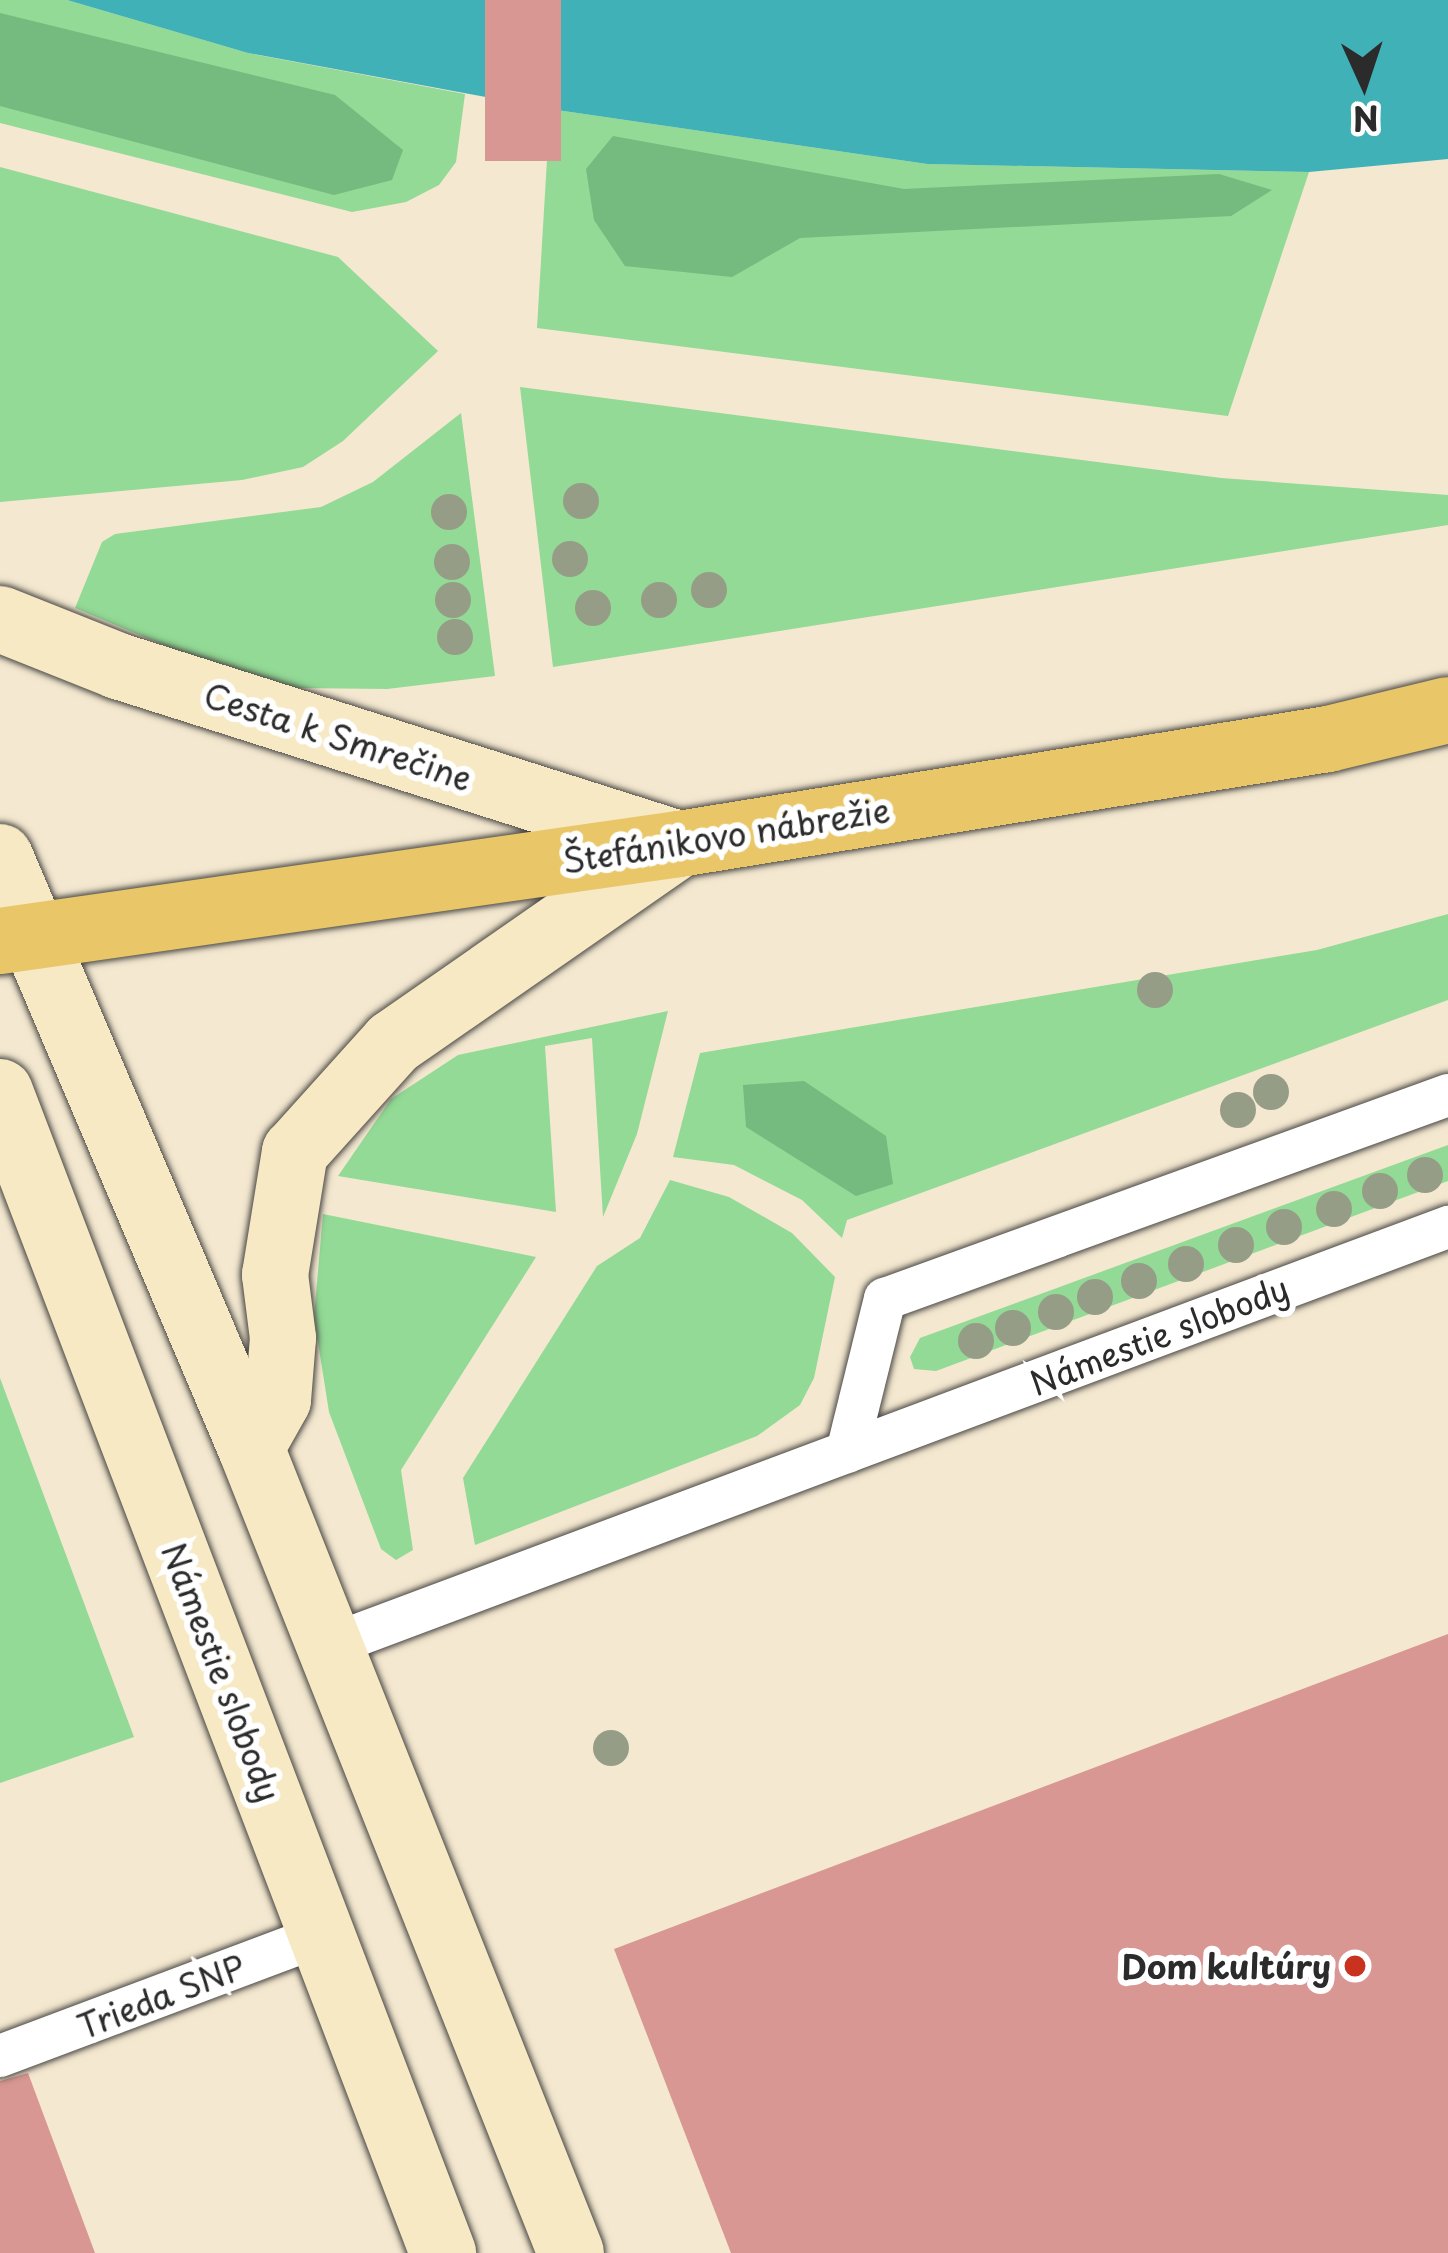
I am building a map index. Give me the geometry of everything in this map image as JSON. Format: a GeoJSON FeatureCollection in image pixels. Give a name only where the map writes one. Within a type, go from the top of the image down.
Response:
{"type":"FeatureCollection","features":[{"type":"Feature","properties":{"kind":"main road","name":"Štefánikovo nábrežie"},"geometry":{"type":"LineString","coordinates":[[19,938],[679,844],[1328,740],[1448,710]]}},
{"type":"Feature","properties":{"kind":"street","name":"Cesta k Smrečine"},"geometry":{"type":"LineString","coordinates":[[0,619],[118,666],[679,844]]}},
{"type":"Feature","properties":{"kind":"street"},"geometry":{"type":"LineString","coordinates":[[251,1448],[278,1400],[283,1338],[275,1275],[296,1152],[393,1043],[679,844]]}},
{"type":"Feature","properties":{"kind":"street"},"geometry":{"type":"LineString","coordinates":[[0,857],[19,938],[251,1448],[571,2253]]}},
{"type":"Feature","properties":{"kind":"street","name":"Námestie slobody"},"geometry":{"type":"LineString","coordinates":[[0,1092],[443,2253]]}},
{"type":"Feature","properties":{"kind":"lane"},"geometry":{"type":"LineString","coordinates":[[847,1452],[885,1299],[1448,1095]]}},
{"type":"Feature","properties":{"kind":"lane","name":"Námestie slobody"},"geometry":{"type":"LineString","coordinates":[[331,1646],[1448,1227]]}},
{"type":"Feature","properties":{"kind":"lane","name":"Trieda SNP"},"geometry":{"type":"LineString","coordinates":[[0,2056],[322,1935]]}},
{"type":"Feature","properties":{"kind":"green space"},"geometry":{"type":"Polygon","coordinates":[[[0,0],[67,0],[248,53],[465,94],[456,162],[439,185],[406,202],[352,212],[0,123],[0,0]]]}},
{"type":"Feature","properties":{"kind":"green space"},"geometry":{"type":"Polygon","coordinates":[[[0,13],[335,95],[403,150],[392,180],[334,195],[0,106],[0,13]]]}},
{"type":"Feature","properties":{"kind":"green space"},"geometry":{"type":"Polygon","coordinates":[[[550,109],[927,164],[1309,172],[1228,416],[537,328],[550,109]]]}},
{"type":"Feature","properties":{"kind":"green space"},"geometry":{"type":"Polygon","coordinates":[[[613,136],[904,189],[1219,174],[1272,190],[1231,216],[800,238],[732,277],[625,266],[594,220],[586,169],[613,136]]]}},
{"type":"Feature","properties":{"kind":"green space"},"geometry":{"type":"Polygon","coordinates":[[[0,167],[338,257],[438,351],[343,441],[303,467],[242,480],[0,502],[0,167]]]}},
{"type":"Feature","properties":{"kind":"green space"},"geometry":{"type":"Polygon","coordinates":[[[520,387],[1221,478],[1448,495],[1448,525],[553,667],[520,387]]]}},
{"type":"Feature","properties":{"kind":"green space"},"geometry":{"type":"Polygon","coordinates":[[[461,413],[495,676],[387,689],[297,688],[223,670],[75,608],[102,542],[115,534],[321,507],[373,482],[461,413]]]}},
{"type":"Feature","properties":{"kind":"green space"},"geometry":{"type":"Polygon","coordinates":[[[1448,914],[1448,1000],[847,1220],[842,1238],[802,1200],[734,1165],[673,1157],[700,1053],[1317,950],[1448,914]]]}},
{"type":"Feature","properties":{"kind":"green space"},"geometry":{"type":"Polygon","coordinates":[[[668,1011],[637,1134],[603,1217],[592,1038],[545,1046],[556,1212],[338,1176],[391,1099],[458,1055],[668,1011]]]}},
{"type":"Feature","properties":{"kind":"green space"},"geometry":{"type":"Polygon","coordinates":[[[804,1081],[886,1136],[893,1184],[856,1196],[746,1127],[743,1085],[804,1081]]]}},
{"type":"Feature","properties":{"kind":"green space"},"geometry":{"type":"Polygon","coordinates":[[[1448,1145],[1448,1181],[936,1371],[914,1369],[910,1357],[920,1338],[1448,1145]]]}},
{"type":"Feature","properties":{"kind":"green space"},"geometry":{"type":"Polygon","coordinates":[[[670,1180],[729,1197],[792,1233],[835,1277],[814,1378],[800,1405],[757,1436],[475,1545],[463,1478],[597,1266],[640,1238],[670,1180]]]}},
{"type":"Feature","properties":{"kind":"green space"},"geometry":{"type":"Polygon","coordinates":[[[323,1214],[536,1257],[401,1470],[413,1550],[396,1560],[381,1549],[329,1412],[314,1317],[323,1214]]]}},
{"type":"Feature","properties":{"kind":"green space"},"geometry":{"type":"Polygon","coordinates":[[[0,1378],[134,1737],[0,1783],[0,1378]]]}},
{"type":"Feature","properties":{"kind":"water"},"geometry":{"type":"Polygon","coordinates":[[[67,0],[1448,0],[1448,159],[1309,172],[927,164],[550,109],[248,53],[67,0]]]}},
{"type":"Feature","properties":{"kind":"building"},"geometry":{"type":"Polygon","coordinates":[[[485,0],[561,0],[561,161],[485,161],[485,0]]]}},
{"type":"Feature","properties":{"kind":"building"},"geometry":{"type":"Polygon","coordinates":[[[1448,1634],[1448,2253],[731,2253],[614,1949],[1448,1634]]]}},
{"type":"Feature","properties":{"kind":"building"},"geometry":{"type":"Polygon","coordinates":[[[28,2073],[95,2253],[0,2253],[0,2081],[28,2073]]]}},
{"type":"Feature","properties":{"kind":"place","name":"Dom kultúry"},"geometry":{"type":"Point","coordinates":[1355,1966]}}]}
